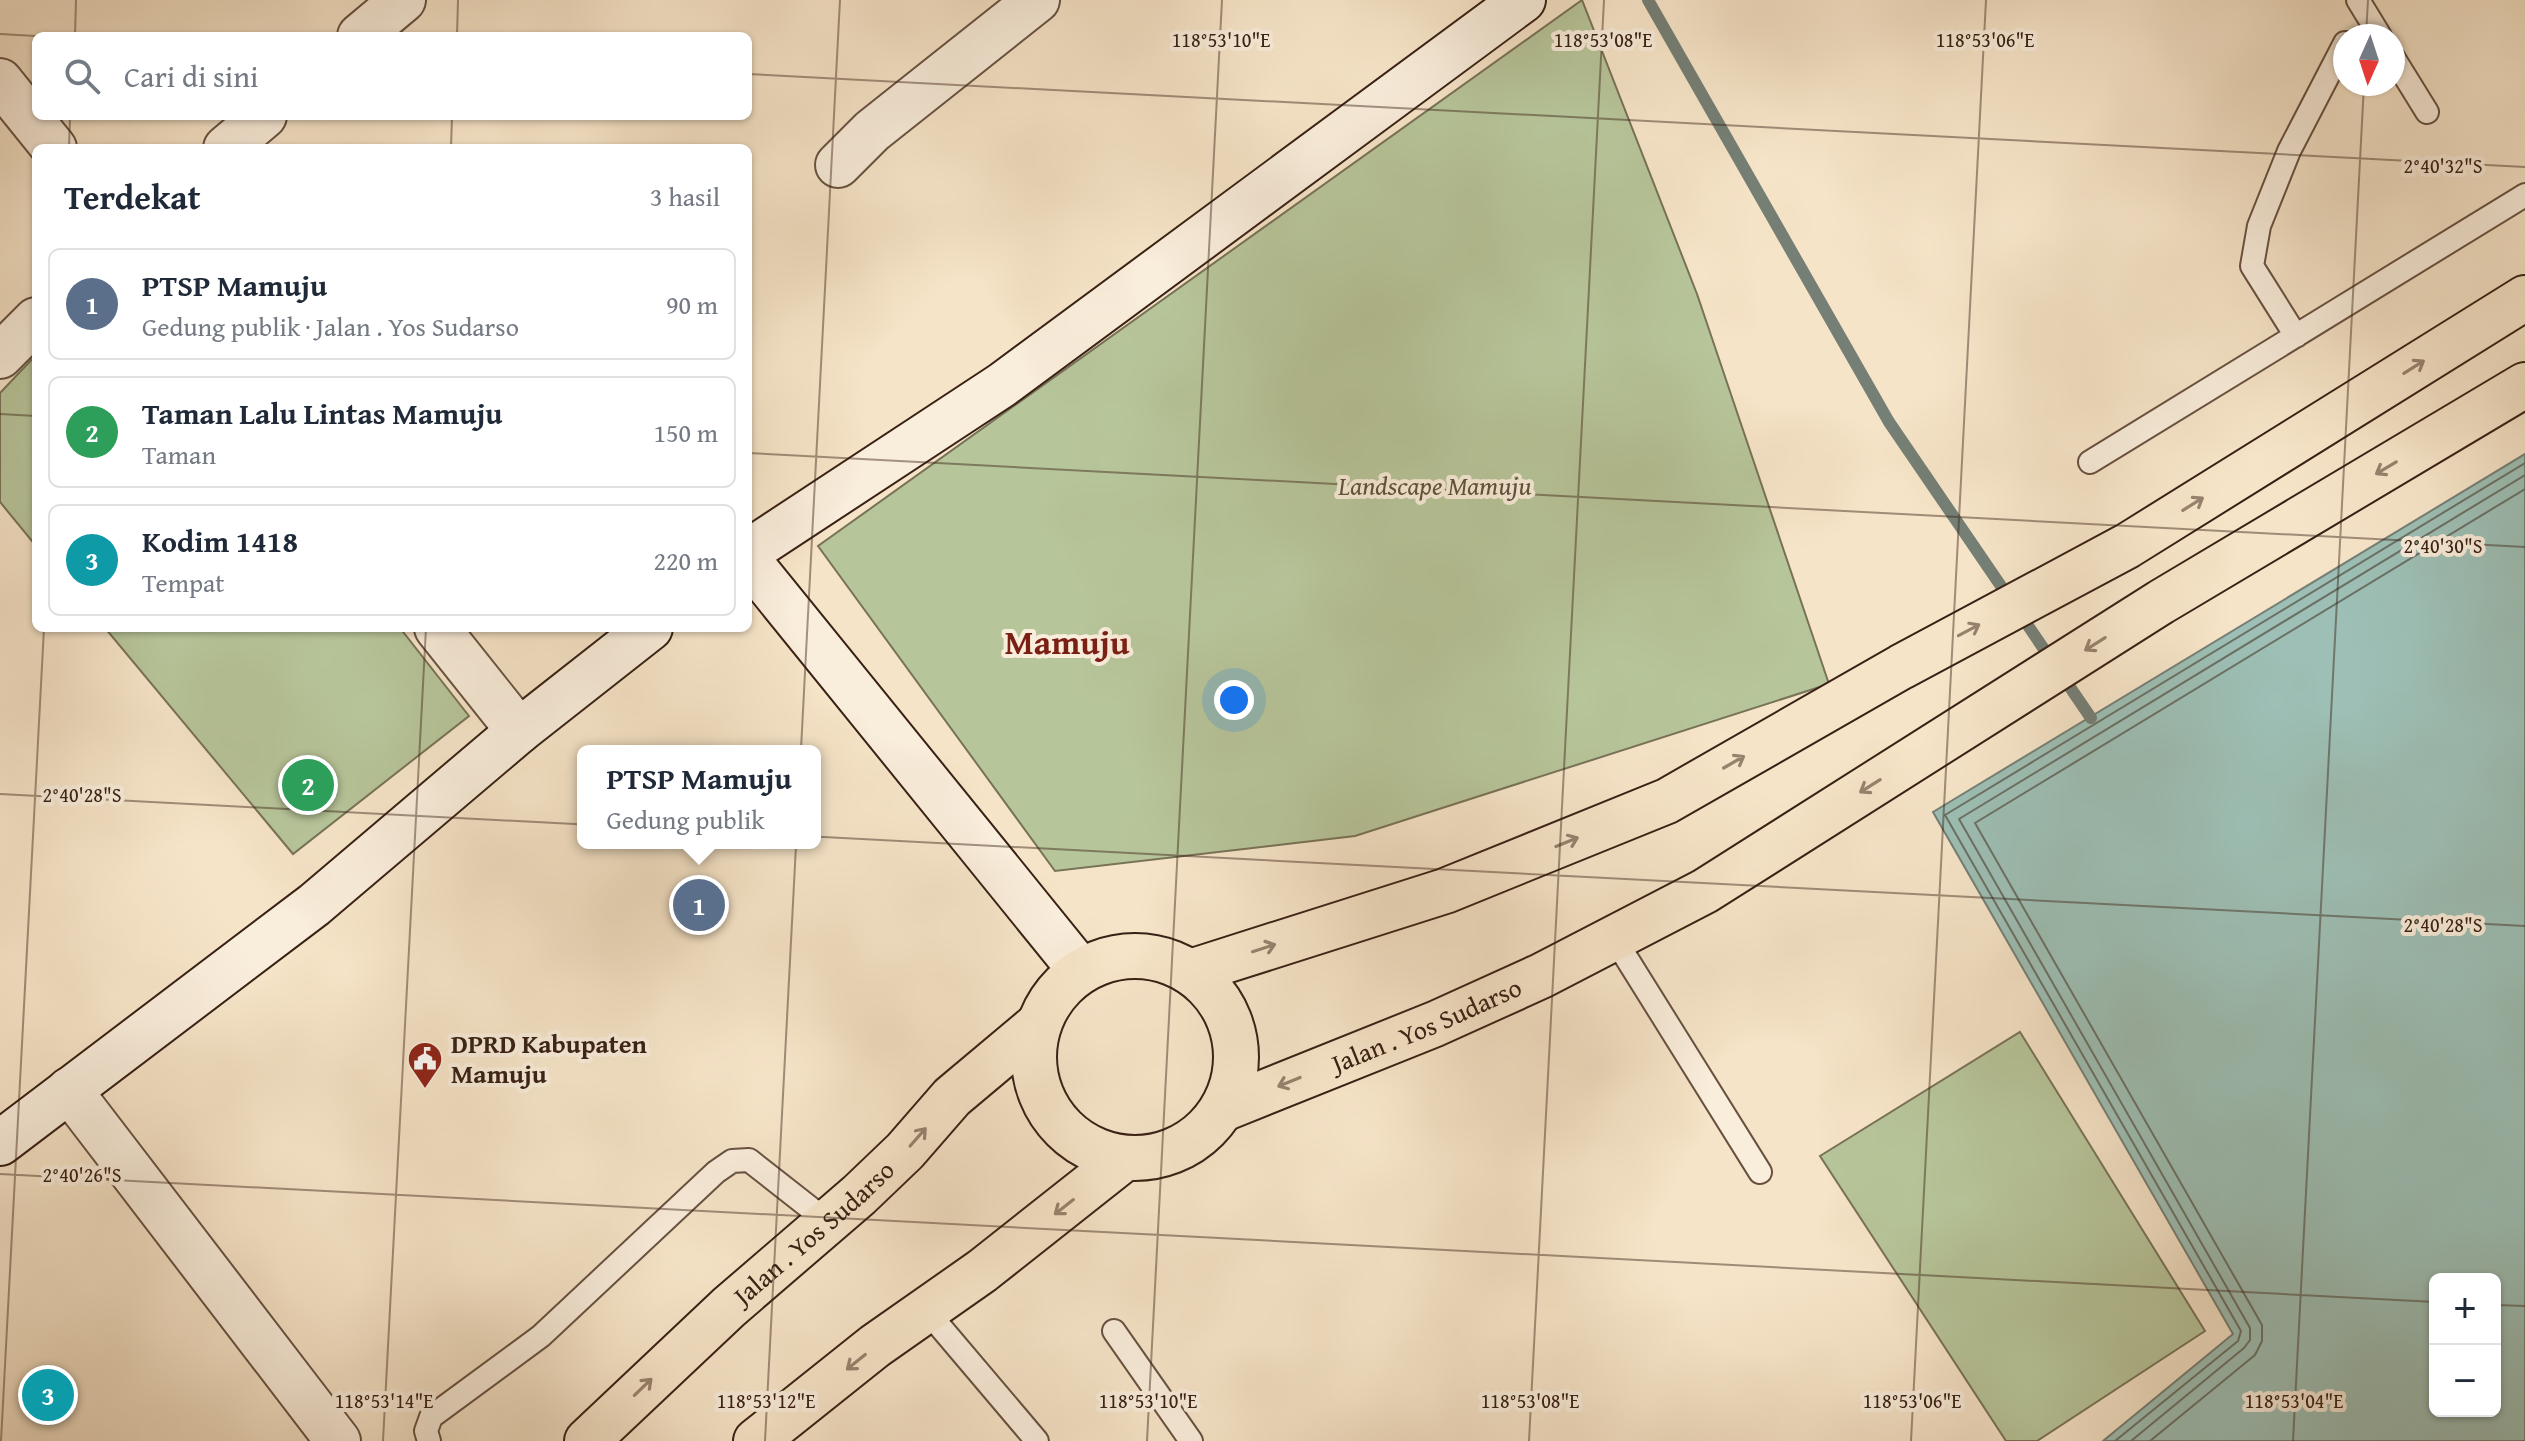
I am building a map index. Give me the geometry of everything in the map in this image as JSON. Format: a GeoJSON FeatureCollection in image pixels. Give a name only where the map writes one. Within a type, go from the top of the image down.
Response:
{"type":"FeatureCollection","features":[{"type":"Feature","properties":{"kind":"highway"},"geometry":{"type":"LineString","coordinates":[[1190,972],[1445,891],[1667,801],[1901,667],[2127,546],[2525,298]]}},
{"type":"Feature","properties":{"kind":"highway","name":"Jalan . Yos Sudarso"},"geometry":{"type":"LineString","coordinates":[[1223,1109],[1435,1024],[1541,976],[1705,891],[2161,602],[2525,385]]}},
{"type":"Feature","properties":{"kind":"highway"},"geometry":{"type":"LineString","coordinates":[[1147,956],[1190,972],[1208,986],[1222,1004],[1235,1036],[1236,1076],[1223,1109],[1210,1127],[1192,1142],[1171,1153],[1125,1158],[1082,1144],[1064,1130],[1049,1112],[1039,1092],[1034,1069],[1034,1046],[1039,1024],[1049,1003],[1063,985],[1081,971],[1113,959],[1147,956]]}},
{"type":"Feature","properties":{"kind":"highway","name":"Jalan . Yos Sudarso"},"geometry":{"type":"LineString","coordinates":[[587,1441],[729,1307],[905,1151],[952,1097],[1039,1024]]}},
{"type":"Feature","properties":{"kind":"highway"},"geometry":{"type":"LineString","coordinates":[[756,1441],[875,1346],[982,1271],[1125,1158]]}},
{"type":"Feature","properties":{"kind":"main road"},"geometry":{"type":"LineString","coordinates":[[365,32],[403,0]]}},
{"type":"Feature","properties":{"kind":"main road"},"geometry":{"type":"LineString","coordinates":[[838,165],[872,131],[1037,0]]}},
{"type":"Feature","properties":{"kind":"main road"},"geometry":{"type":"LineString","coordinates":[[752,549],[1002,385],[1523,0]]}},
{"type":"Feature","properties":{"kind":"main road"},"geometry":{"type":"LineString","coordinates":[[0,81],[51,144]]}},
{"type":"Feature","properties":{"kind":"main road"},"geometry":{"type":"LineString","coordinates":[[231,144],[259,120]]}},
{"type":"Feature","properties":{"kind":"main road"},"geometry":{"type":"LineString","coordinates":[[0,356],[32,324]]}},
{"type":"Feature","properties":{"kind":"main road"},"geometry":{"type":"LineString","coordinates":[[752,565],[1081,971]]}},
{"type":"Feature","properties":{"kind":"main road"},"geometry":{"type":"LineString","coordinates":[[440,632],[519,731]]}},
{"type":"Feature","properties":{"kind":"main road"},"geometry":{"type":"LineString","coordinates":[[0,1143],[314,905],[519,731],[645,632]]}},
{"type":"Feature","properties":{"kind":"main road"},"geometry":{"type":"LineString","coordinates":[[69,1090],[338,1441]]}},
{"type":"Feature","properties":{"kind":"lane"},"geometry":{"type":"LineString","coordinates":[[2352,24],[2360,4]]}},
{"type":"Feature","properties":{"kind":"lane"},"geometry":{"type":"LineString","coordinates":[[2360,4],[2372,24]]}},
{"type":"Feature","properties":{"kind":"lane"},"geometry":{"type":"LineString","coordinates":[[2296,336],[2252,266],[2259,226],[2289,151],[2333,66]]}},
{"type":"Feature","properties":{"kind":"lane"},"geometry":{"type":"LineString","coordinates":[[2405,76],[2427,112]]}},
{"type":"Feature","properties":{"kind":"lane"},"geometry":{"type":"LineString","coordinates":[[2090,462],[2525,195]]}},
{"type":"Feature","properties":{"kind":"lane"},"geometry":{"type":"LineString","coordinates":[[1614,938],[1760,1172]]}},
{"type":"Feature","properties":{"kind":"lane"},"geometry":{"type":"LineString","coordinates":[[429,1441],[426,1431],[431,1417],[541,1336],[716,1172],[732,1161],[749,1160],[828,1222]]}},
{"type":"Feature","properties":{"kind":"lane"},"geometry":{"type":"LineString","coordinates":[[926,1310],[1037,1441]]}},
{"type":"Feature","properties":{"kind":"lane"},"geometry":{"type":"LineString","coordinates":[[1114,1331],[1191,1441]]}},
{"type":"Feature","properties":{"kind":"green space","name":"Landscape Mamuju"},"geometry":{"type":"Polygon","coordinates":[[[1582,0],[1697,294],[1829,684],[1355,836],[1055,871],[818,546],[1582,0]]]}},
{"type":"Feature","properties":{"kind":"green space"},"geometry":{"type":"Polygon","coordinates":[[[32,359],[32,541],[0,502],[0,393],[32,359]]]}},
{"type":"Feature","properties":{"kind":"green space"},"geometry":{"type":"Polygon","coordinates":[[[108,632],[403,632],[469,716],[293,854],[108,632]]]}},
{"type":"Feature","properties":{"kind":"green space"},"geometry":{"type":"Polygon","coordinates":[[[2020,1032],[2205,1331],[2037,1441],[2006,1441],[1820,1156],[2020,1032]]]}},
{"type":"Feature","properties":{"kind":"water"},"geometry":{"type":"Polygon","coordinates":[[[2525,454],[2525,1441],[2103,1441],[2233,1334],[1933,812],[2525,454]]]}},
{"type":"Feature","properties":{"kind":"waterway"},"geometry":{"type":"LineString","coordinates":[[1648,0],[1889,422],[2091,718]]}},
{"type":"Feature","properties":{"kind":"place","name":"Taman Lalu Lintas Mamuju"},"geometry":{"type":"Point","coordinates":[308,785]}},
{"type":"Feature","properties":{"kind":"place","name":"PTSP Mamuju"},"geometry":{"type":"Point","coordinates":[699,905]}},
{"type":"Feature","properties":{"kind":"place","name":"DPRD Kabupaten Mamuju"},"geometry":{"type":"Point","coordinates":[425,1090]}},
{"type":"Feature","properties":{"kind":"place","name":"Kodim 1418"},"geometry":{"type":"Point","coordinates":[48,1395]}},
{"type":"Feature","properties":{"kind":"district","name":"Mamuju"},"geometry":{"type":"Point","coordinates":[1067,642]}}]}
